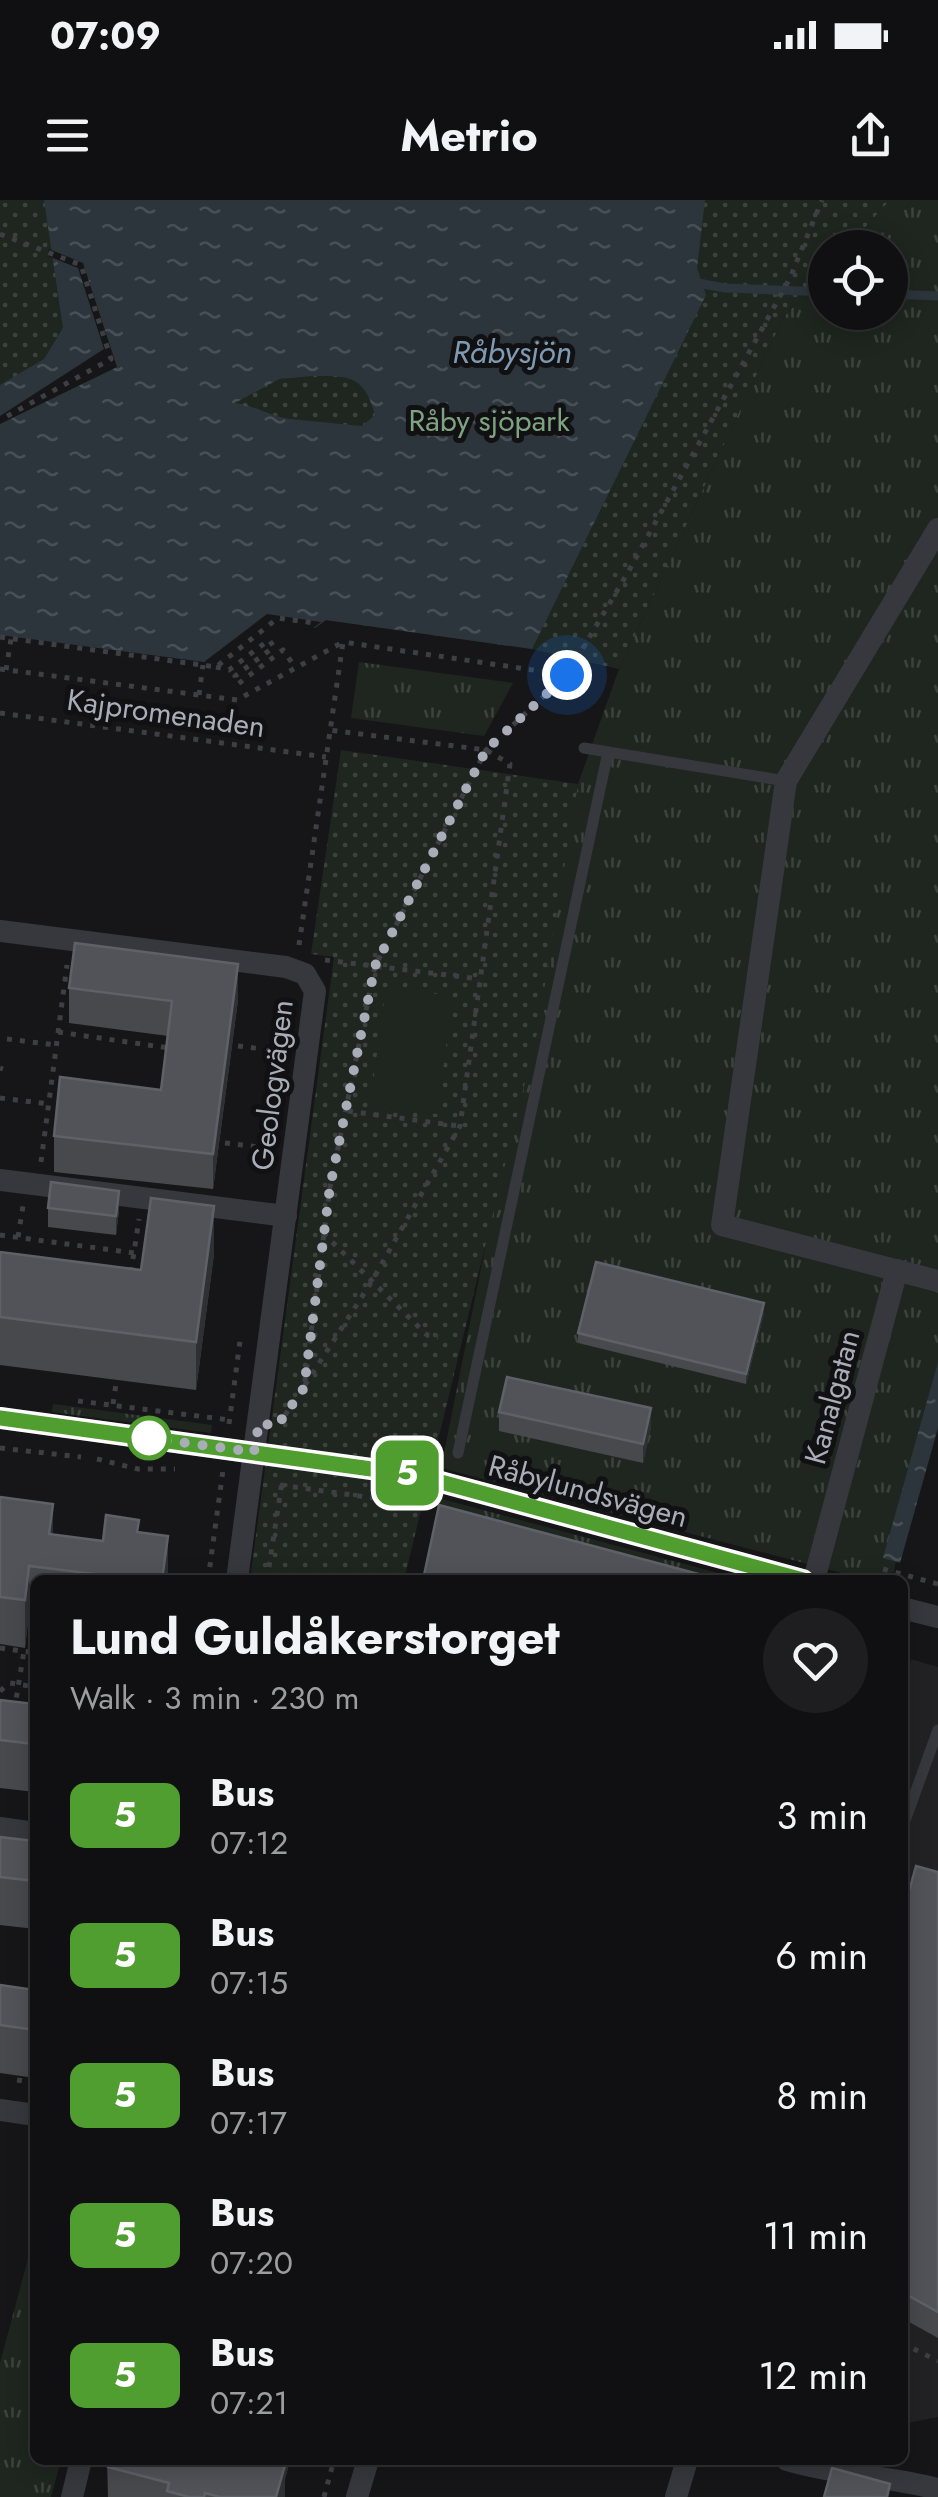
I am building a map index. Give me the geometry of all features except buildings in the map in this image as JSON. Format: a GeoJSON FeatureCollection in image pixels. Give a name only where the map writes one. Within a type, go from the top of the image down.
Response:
{"type":"FeatureCollection","features":[{"type":"Feature","properties":{"kind":"street"},"geometry":{"type":"LineString","coordinates":[[930,1279],[722,1225],[786,781],[938,529]]}},
{"type":"Feature","properties":{"kind":"street","name":"Geologvägen"},"geometry":{"type":"LineString","coordinates":[[0,931],[295,970],[312,982],[316,998],[286,1216],[268,1424],[254,1452],[238,1575]]}},
{"type":"Feature","properties":{"kind":"street"},"geometry":{"type":"LineString","coordinates":[[0,1180],[286,1216]]}},
{"type":"Feature","properties":{"kind":"street","name":"Kanalgatan"},"geometry":{"type":"LineString","coordinates":[[815,1575],[897,1270]]}},
{"type":"Feature","properties":{"kind":"street","name":"Råbylundsvägen"},"geometry":{"type":"LineString","coordinates":[[0,1418],[415,1475],[589,1529],[781,1575]]}},
{"type":"Feature","properties":{"kind":"street"},"geometry":{"type":"LineString","coordinates":[[908,1610],[938,1618]]}},
{"type":"Feature","properties":{"kind":"street"},"geometry":{"type":"LineString","coordinates":[[0,1828],[30,1832]]}},
{"type":"Feature","properties":{"kind":"street"},"geometry":{"type":"LineString","coordinates":[[0,2110],[30,2115]]}},
{"type":"Feature","properties":{"kind":"street"},"geometry":{"type":"LineString","coordinates":[[72,2497],[80,2465]]}},
{"type":"Feature","properties":{"kind":"street"},"geometry":{"type":"LineString","coordinates":[[356,2497],[366,2465]]}},
{"type":"Feature","properties":{"kind":"street"},"geometry":{"type":"LineString","coordinates":[[676,2497],[686,2465]]}},
{"type":"Feature","properties":{"kind":"street"},"geometry":{"type":"LineString","coordinates":[[803,2465],[830,2473],[876,2474],[938,2489]]}},
{"type":"Feature","properties":{"kind":"street"},"geometry":{"type":"LineString","coordinates":[[830,2473],[868,2497]]}},
{"type":"Feature","properties":{"kind":"lane"},"geometry":{"type":"LineString","coordinates":[[584,748],[786,781]]}},
{"type":"Feature","properties":{"kind":"lane"},"geometry":{"type":"LineString","coordinates":[[458,1453],[608,752]]}},
{"type":"Feature","properties":{"kind":"lane"},"geometry":{"type":"LineString","coordinates":[[908,1812],[938,1730]]}},
{"type":"Feature","properties":{"kind":"path"},"geometry":{"type":"LineString","coordinates":[[304,1388],[323,1233],[375,966],[486,750],[567,675],[790,278],[822,200]]}},
{"type":"Feature","properties":{"kind":"path"},"geometry":{"type":"LineString","coordinates":[[0,234],[81,265],[111,359],[0,420]]}},
{"type":"Feature","properties":{"kind":"path"},"geometry":{"type":"LineString","coordinates":[[216,667],[278,618],[315,623]]}},
{"type":"Feature","properties":{"kind":"path"},"geometry":{"type":"LineString","coordinates":[[0,637],[229,670],[269,640],[274,647],[235,676],[238,684],[284,650],[295,668]]}},
{"type":"Feature","properties":{"kind":"path"},"geometry":{"type":"LineString","coordinates":[[3,670],[10,639]]}},
{"type":"Feature","properties":{"kind":"path"},"geometry":{"type":"LineString","coordinates":[[295,970],[343,642],[567,675]]}},
{"type":"Feature","properties":{"kind":"path","name":"Kajpromenaden"},"geometry":{"type":"LineString","coordinates":[[3,670],[237,700],[343,642]]}},
{"type":"Feature","properties":{"kind":"path"},"geometry":{"type":"LineString","coordinates":[[198,694],[203,666]]}},
{"type":"Feature","properties":{"kind":"path","name":"Kajpromenaden"},"geometry":{"type":"LineString","coordinates":[[0,713],[326,757]]}},
{"type":"Feature","properties":{"kind":"path"},"geometry":{"type":"LineString","coordinates":[[60,1399],[268,1424],[304,1388],[372,1281],[460,1126],[510,764],[486,750],[329,730]]}},
{"type":"Feature","properties":{"kind":"path"},"geometry":{"type":"LineString","coordinates":[[38,1185],[70,940]]}},
{"type":"Feature","properties":{"kind":"path"},"geometry":{"type":"LineString","coordinates":[[295,970],[312,959],[480,979]]}},
{"type":"Feature","properties":{"kind":"path"},"geometry":{"type":"LineString","coordinates":[[58,1032],[169,1046],[166,1064]]}},
{"type":"Feature","properties":{"kind":"path"},"geometry":{"type":"LineString","coordinates":[[6,1039],[56,1046]]}},
{"type":"Feature","properties":{"kind":"path"},"geometry":{"type":"LineString","coordinates":[[238,1046],[280,1051]]}},
{"type":"Feature","properties":{"kind":"path"},"geometry":{"type":"LineString","coordinates":[[0,1098],[67,1101]]}},
{"type":"Feature","properties":{"kind":"path"},"geometry":{"type":"LineString","coordinates":[[348,1111],[460,1126]]}},
{"type":"Feature","properties":{"kind":"path"},"geometry":{"type":"LineString","coordinates":[[225,1143],[267,1148]]}},
{"type":"Feature","properties":{"kind":"path"},"geometry":{"type":"LineString","coordinates":[[129,1291],[142,1198]]}},
{"type":"Feature","properties":{"kind":"path"},"geometry":{"type":"LineString","coordinates":[[323,1233],[427,1335],[438,1337]]}},
{"type":"Feature","properties":{"kind":"path"},"geometry":{"type":"LineString","coordinates":[[0,1235],[134,1253]]}},
{"type":"Feature","properties":{"kind":"path"},"geometry":{"type":"LineString","coordinates":[[113,1404],[118,1366]]}},
{"type":"Feature","properties":{"kind":"path"},"geometry":{"type":"LineString","coordinates":[[0,1448],[99,1460],[138,1469],[188,1470]]}},
{"type":"Feature","properties":{"kind":"path"},"geometry":{"type":"LineString","coordinates":[[205,1473],[410,1503]]}},
{"type":"Feature","properties":{"kind":"path"},"geometry":{"type":"LineString","coordinates":[[268,1575],[282,1485]]}},
{"type":"Feature","properties":{"kind":"path"},"geometry":{"type":"LineString","coordinates":[[882,1569],[891,1575]]}},
{"type":"Feature","properties":{"kind":"path"},"geometry":{"type":"LineString","coordinates":[[908,1579],[938,1584]]}},
{"type":"Feature","properties":{"kind":"path"},"geometry":{"type":"LineString","coordinates":[[0,1648],[29,1652],[30,1646]]}},
{"type":"Feature","properties":{"kind":"path"},"geometry":{"type":"LineString","coordinates":[[24,1651],[16,1700],[27,1710]]}},
{"type":"Feature","properties":{"kind":"path"},"geometry":{"type":"LineString","coordinates":[[0,1691],[10,1683],[30,1686]]}},
{"type":"Feature","properties":{"kind":"path"},"geometry":{"type":"LineString","coordinates":[[17,2080],[30,2083]]}},
{"type":"Feature","properties":{"kind":"path"},"geometry":{"type":"LineString","coordinates":[[908,2346],[938,2361]]}},
{"type":"Feature","properties":{"kind":"path"},"geometry":{"type":"LineString","coordinates":[[324,2497],[333,2465]]}},
{"type":"Feature","properties":{"kind":"shaded area"},"geometry":{"type":"Polygon","coordinates":[[[911,1659],[938,1667],[938,2417],[908,2423],[911,1659]]]}},
{"type":"Feature","properties":{"kind":"green space","name":"Råbysjön"},"geometry":{"type":"Polygon","coordinates":[[[0,200],[890,200],[863,230],[808,230],[808,291],[783,318],[619,669],[532,649],[326,620],[315,628],[281,624],[0,642],[0,200]]]}},
{"type":"Feature","properties":{"kind":"green space"},"geometry":{"type":"Polygon","coordinates":[[[890,200],[938,200],[938,1371],[911,1470],[894,1572],[872,1575],[849,1575],[441,1468],[578,784],[619,669],[783,318],[808,291],[808,330],[908,330],[908,230],[863,230],[890,200]]]}},
{"type":"Feature","properties":{"kind":"green space"},"geometry":{"type":"Polygon","coordinates":[[[359,662],[513,683],[484,736],[351,718],[359,662]]]}},
{"type":"Feature","properties":{"kind":"green space"},"geometry":{"type":"Polygon","coordinates":[[[341,750],[578,784],[537,1033],[405,1575],[251,1575],[334,957],[311,954],[341,750]]]}},
{"type":"Feature","properties":{"kind":"green space"},"geometry":{"type":"Polygon","coordinates":[[[420,986],[430,993],[453,996],[437,1114],[415,1111],[403,1116],[393,1108],[370,1105],[386,987],[410,991],[420,986]]]}},
{"type":"Feature","properties":{"kind":"green space"},"geometry":{"type":"Polygon","coordinates":[[[53,1404],[212,1425],[211,1433],[52,1412],[53,1404]]]}},
{"type":"Feature","properties":{"kind":"green space"},"geometry":{"type":"Polygon","coordinates":[[[412,1491],[725,1575],[691,1575],[410,1499],[412,1491]]]}},
{"type":"Feature","properties":{"kind":"green space"},"geometry":{"type":"Polygon","coordinates":[[[30,2252],[30,2465],[60,2465],[51,2497],[0,2497],[0,2363],[30,2252]]]}},
{"type":"Feature","properties":{"kind":"water","name":"Råbysjön"},"geometry":{"type":"Polygon","coordinates":[[[44,200],[705,200],[697,268],[706,295],[532,649],[326,620],[315,628],[281,624],[219,671],[0,642],[0,385],[44,359],[63,328],[44,200]],[[312,376],[279,379],[235,403],[289,419],[362,426],[375,415],[366,392],[354,380],[312,376]]]}},
{"type":"Feature","properties":{"kind":"water"},"geometry":{"type":"Polygon","coordinates":[[[938,1362],[938,1428],[900,1563],[883,1558],[938,1362]]]}},
{"type":"Feature","properties":{"kind":"pier"},"geometry":{"type":"Polygon","coordinates":[[[49,249],[83,263],[117,367],[0,424],[0,416],[104,349],[78,268],[48,256],[49,249]]]}},
{"type":"Feature","properties":{"kind":"pier"},"geometry":{"type":"Polygon","coordinates":[[[267,614],[321,622],[311,630],[280,625],[221,676],[0,646],[0,635],[204,662],[267,614]]]}},
{"type":"Feature","properties":{"kind":"waterway"},"geometry":{"type":"LineString","coordinates":[[693,282],[725,288],[808,291]]}},
{"type":"Feature","properties":{"kind":"waterway"},"geometry":{"type":"LineString","coordinates":[[908,295],[938,296]]}},
{"type":"Feature","properties":{"kind":"bus line","name":"5"},"geometry":{"type":"LineString","coordinates":[[0,1418],[415,1475],[785,1575]]}},
{"type":"Feature","properties":{"kind":"route"},"geometry":{"type":"LineString","coordinates":[[149,1438],[254,1452],[259,1423],[277,1426],[304,1388],[330,1187],[375,966],[486,750],[567,675]]}},
{"type":"Feature","properties":{"kind":"park label","name":"Råby sjöpark"},"geometry":{"type":"Point","coordinates":[489,420]}}]}
